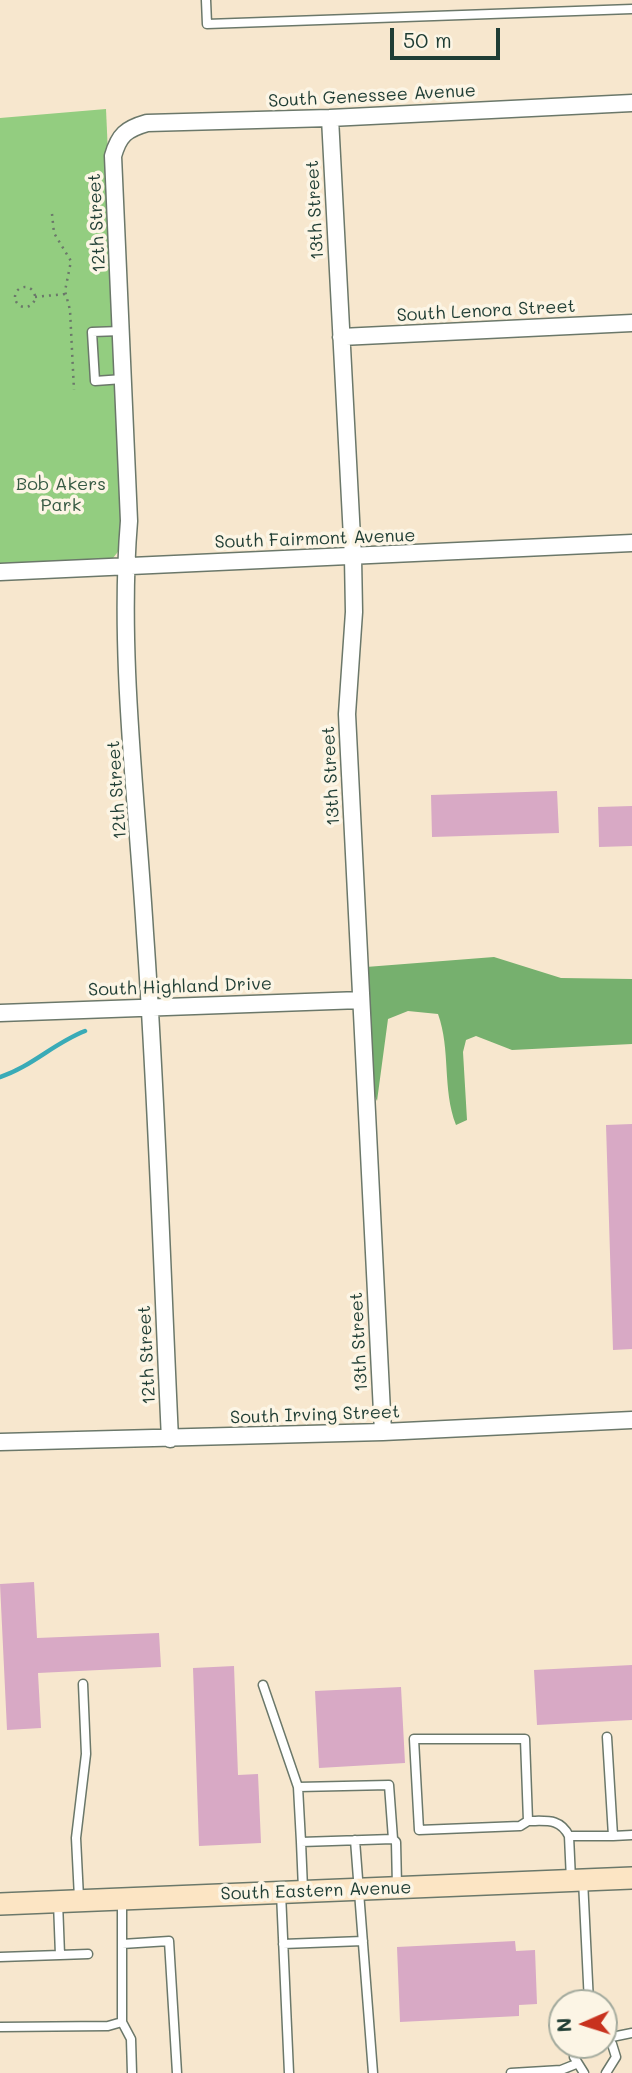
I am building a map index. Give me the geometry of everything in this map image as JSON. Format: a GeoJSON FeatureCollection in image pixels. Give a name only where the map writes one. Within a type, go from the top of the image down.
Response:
{"type":"FeatureCollection","features":[{"type":"Feature","properties":{"kind":"main road","name":"South Eastern Avenue"},"geometry":{"type":"LineString","coordinates":[[0,1904],[632,1878]]}},
{"type":"Feature","properties":{"kind":"street","name":"South Genessee Avenue"},"geometry":{"type":"LineString","coordinates":[[118,138],[130,128],[147,123],[330,118],[632,103]]}},
{"type":"Feature","properties":{"kind":"street","name":"13th Street"},"geometry":{"type":"LineString","coordinates":[[330,118],[353,557],[354,612],[347,714],[383,1432]]}},
{"type":"Feature","properties":{"kind":"street","name":"12th Street"},"geometry":{"type":"LineString","coordinates":[[118,138],[113,156],[129,521],[126,565],[131,722],[150,1007],[170,1439]]}},
{"type":"Feature","properties":{"kind":"street","name":"South Lenora Street"},"geometry":{"type":"LineString","coordinates":[[341,337],[632,323]]}},
{"type":"Feature","properties":{"kind":"street","name":"South Fairmont Avenue"},"geometry":{"type":"LineString","coordinates":[[0,572],[632,543]]}},
{"type":"Feature","properties":{"kind":"street","name":"South Highland Drive"},"geometry":{"type":"LineString","coordinates":[[0,1013],[361,1000]]}},
{"type":"Feature","properties":{"kind":"street","name":"South Irving Street"},"geometry":{"type":"LineString","coordinates":[[0,1442],[383,1432],[632,1420]]}},
{"type":"Feature","properties":{"kind":"lane"},"geometry":{"type":"LineString","coordinates":[[206,0],[207,24],[632,9]]}},
{"type":"Feature","properties":{"kind":"lane"},"geometry":{"type":"LineString","coordinates":[[121,331],[92,332],[93,358],[94,381],[123,379]]}},
{"type":"Feature","properties":{"kind":"lane"},"geometry":{"type":"LineString","coordinates":[[60,1955],[86,1754],[83,1684]]}},
{"type":"Feature","properties":{"kind":"lane"},"geometry":{"type":"LineString","coordinates":[[263,1685],[298,1787],[303,1892]]}},
{"type":"Feature","properties":{"kind":"lane"},"geometry":{"type":"LineString","coordinates":[[607,1737],[612,1836]]}},
{"type":"Feature","properties":{"kind":"lane"},"geometry":{"type":"LineString","coordinates":[[528,1821],[525,1740],[414,1739],[419,1830],[520,1826],[528,1821],[556,1821],[563,1825],[569,1836],[577,1880],[588,1989]]}},
{"type":"Feature","properties":{"kind":"lane"},"geometry":{"type":"LineString","coordinates":[[298,1787],[388,1785],[393,1839],[396,1842],[397,1888]]}},
{"type":"Feature","properties":{"kind":"lane"},"geometry":{"type":"LineString","coordinates":[[569,1836],[632,1835]]}},
{"type":"Feature","properties":{"kind":"lane"},"geometry":{"type":"LineString","coordinates":[[301,1842],[393,1839]]}},
{"type":"Feature","properties":{"kind":"lane"},"geometry":{"type":"LineString","coordinates":[[355,1840],[373,2073]]}},
{"type":"Feature","properties":{"kind":"lane"},"geometry":{"type":"LineString","coordinates":[[281,1892],[289,2073]]}},
{"type":"Feature","properties":{"kind":"lane"},"geometry":{"type":"LineString","coordinates":[[122,1899],[122,2022],[131,2039],[132,2073]]}},
{"type":"Feature","properties":{"kind":"lane"},"geometry":{"type":"LineString","coordinates":[[122,1944],[169,1941],[172,1944],[177,2073]]}},
{"type":"Feature","properties":{"kind":"lane"},"geometry":{"type":"LineString","coordinates":[[283,1944],[363,1941]]}},
{"type":"Feature","properties":{"kind":"lane"},"geometry":{"type":"LineString","coordinates":[[0,1957],[88,1954]]}},
{"type":"Feature","properties":{"kind":"lane"},"geometry":{"type":"LineString","coordinates":[[0,2027],[108,2026],[122,2022]]}},
{"type":"Feature","properties":{"kind":"lane"},"geometry":{"type":"LineString","coordinates":[[576,2059],[576,2064],[584,2073]]}},
{"type":"Feature","properties":{"kind":"lane"},"geometry":{"type":"LineString","coordinates":[[511,2073],[561,2070],[576,2064]]}},
{"type":"Feature","properties":{"kind":"path"},"geometry":{"type":"LineString","coordinates":[[52,214],[54,233],[71,261],[65,294],[71,317],[74,390]]}},
{"type":"Feature","properties":{"kind":"path"},"geometry":{"type":"LineString","coordinates":[[25,288],[32,290],[35,297],[32,304],[24,307],[18,304],[16,295],[25,288]]}},
{"type":"Feature","properties":{"kind":"path"},"geometry":{"type":"LineString","coordinates":[[35,297],[65,294]]}},
{"type":"Feature","properties":{"kind":"green space","name":"Bob Akers Park"},"geometry":{"type":"Polygon","coordinates":[[[106,109],[119,400],[121,548],[113,558],[104,560],[0,564],[0,118],[106,109]]]}},
{"type":"Feature","properties":{"kind":"green space"},"geometry":{"type":"Polygon","coordinates":[[[494,957],[561,978],[632,979],[632,1044],[512,1050],[476,1036],[466,1040],[463,1052],[467,1120],[456,1125],[449,1098],[444,1041],[438,1014],[408,1011],[388,1019],[377,1101],[371,1088],[366,967],[494,957]]]}},
{"type":"Feature","properties":{"kind":"building"},"geometry":{"type":"Polygon","coordinates":[[[557,791],[559,833],[432,837],[431,795],[557,791]]]}},
{"type":"Feature","properties":{"kind":"building"},"geometry":{"type":"Polygon","coordinates":[[[632,806],[632,846],[599,847],[598,807],[632,806]]]}},
{"type":"Feature","properties":{"kind":"building"},"geometry":{"type":"Polygon","coordinates":[[[632,1124],[632,1349],[613,1350],[606,1125],[632,1124]]]}},
{"type":"Feature","properties":{"kind":"building"},"geometry":{"type":"Polygon","coordinates":[[[34,1582],[37,1638],[159,1633],[161,1667],[38,1673],[41,1728],[7,1730],[0,1584],[34,1582]]]}},
{"type":"Feature","properties":{"kind":"building"},"geometry":{"type":"Polygon","coordinates":[[[632,1665],[632,1720],[537,1725],[534,1670],[632,1665]]]}},
{"type":"Feature","properties":{"kind":"building"},"geometry":{"type":"Polygon","coordinates":[[[234,1666],[238,1775],[258,1774],[261,1843],[199,1846],[193,1668],[234,1666]]]}},
{"type":"Feature","properties":{"kind":"building"},"geometry":{"type":"Polygon","coordinates":[[[401,1687],[405,1763],[319,1768],[315,1691],[401,1687]]]}},
{"type":"Feature","properties":{"kind":"building"},"geometry":{"type":"Polygon","coordinates":[[[515,1941],[516,1951],[535,1950],[537,2004],[519,2005],[519,2016],[400,2022],[397,1947],[515,1941]]]}},
{"type":"Feature","properties":{"kind":"waterway"},"geometry":{"type":"LineString","coordinates":[[0,1077],[85,1031]]}}]}
